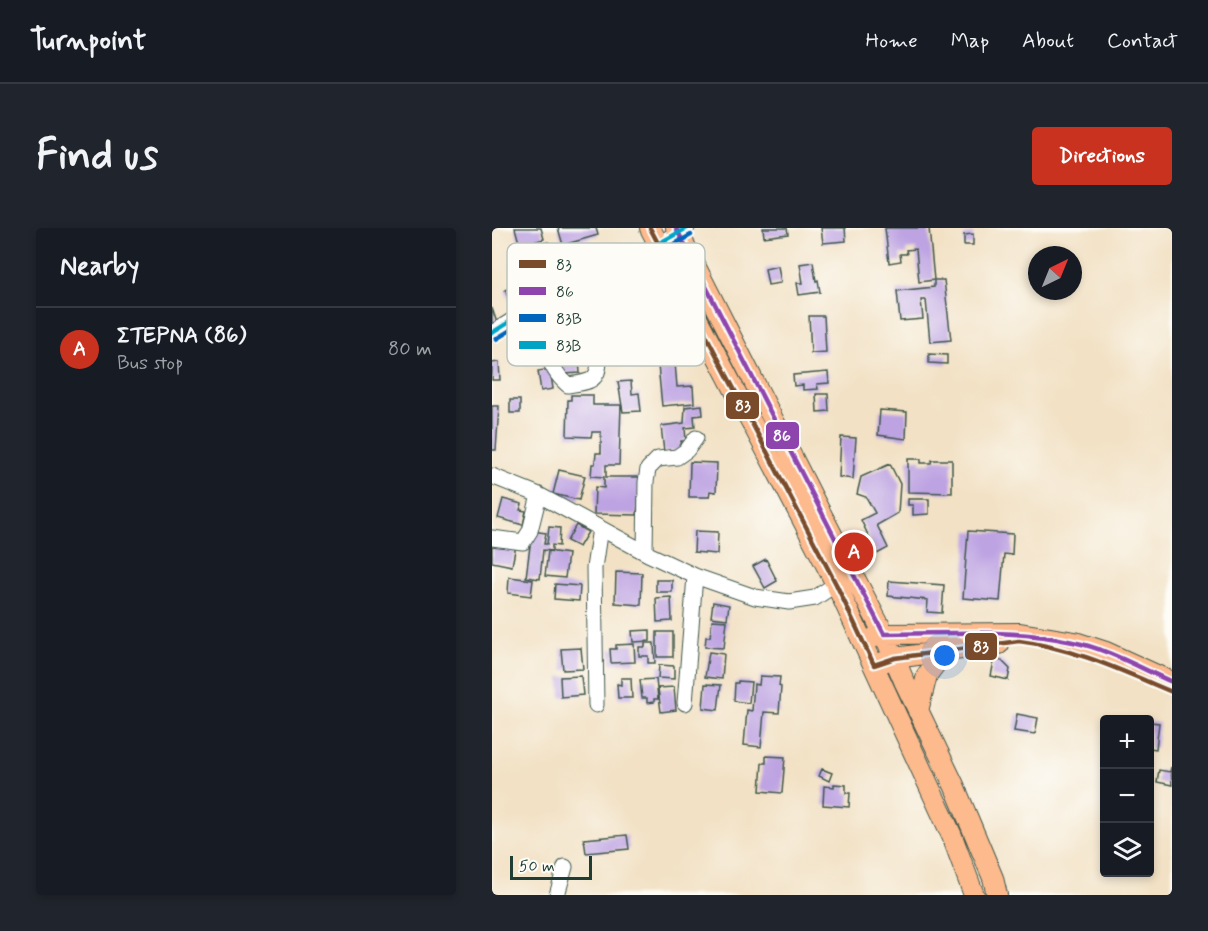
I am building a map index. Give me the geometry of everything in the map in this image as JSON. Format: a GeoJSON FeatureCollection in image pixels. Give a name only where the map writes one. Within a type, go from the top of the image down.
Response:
{"type":"FeatureCollection","features":[{"type":"Feature","properties":{"kind":"main road"},"geometry":{"type":"LineString","coordinates":[[680,229],[687,243]]}},
{"type":"Feature","properties":{"kind":"main road"},"geometry":{"type":"LineString","coordinates":[[705,280],[815,502],[884,634],[954,785],[993,878],[997,895]]}},
{"type":"Feature","properties":{"kind":"main road"},"geometry":{"type":"LineString","coordinates":[[705,337],[836,584],[952,836],[974,895]]}},
{"type":"Feature","properties":{"kind":"main road"},"geometry":{"type":"LineString","coordinates":[[863,642],[884,634],[1020,633],[1075,642],[1172,682]]}},
{"type":"Feature","properties":{"kind":"main road"},"geometry":{"type":"LineString","coordinates":[[874,665],[895,658],[1019,641],[1037,642],[1074,652],[1172,692]]}},
{"type":"Feature","properties":{"kind":"main road"},"geometry":{"type":"LineString","coordinates":[[918,711],[927,675],[945,651]]}},
{"type":"Feature","properties":{"kind":"street"},"geometry":{"type":"LineString","coordinates":[[643,228],[653,239],[680,229]]}},
{"type":"Feature","properties":{"kind":"street"},"geometry":{"type":"LineString","coordinates":[[492,333],[507,324]]}},
{"type":"Feature","properties":{"kind":"street"},"geometry":{"type":"LineString","coordinates":[[553,366],[556,373],[568,385],[594,378],[599,372],[599,366]]}},
{"type":"Feature","properties":{"kind":"street"},"geometry":{"type":"LineString","coordinates":[[645,552],[648,469],[658,459],[676,457],[687,450],[696,438]]}},
{"type":"Feature","properties":{"kind":"street"},"geometry":{"type":"LineString","coordinates":[[492,476],[539,495],[695,576],[755,597],[789,602],[816,597],[836,584]]}},
{"type":"Feature","properties":{"kind":"street"},"geometry":{"type":"LineString","coordinates":[[492,538],[523,542],[530,531],[539,495]]}},
{"type":"Feature","properties":{"kind":"street"},"geometry":{"type":"LineString","coordinates":[[596,705],[594,568],[600,528]]}},
{"type":"Feature","properties":{"kind":"street"},"geometry":{"type":"LineString","coordinates":[[685,703],[695,576]]}},
{"type":"Feature","properties":{"kind":"street"},"geometry":{"type":"LineString","coordinates":[[557,895],[565,867]]}},
{"type":"Feature","properties":{"kind":"building"},"geometry":{"type":"Polygon","coordinates":[[[515,228],[541,228],[544,239],[519,243],[515,228]]]}},
{"type":"Feature","properties":{"kind":"building"},"geometry":{"type":"Polygon","coordinates":[[[558,228],[596,228],[598,235],[562,243],[558,228]]]}},
{"type":"Feature","properties":{"kind":"building"},"geometry":{"type":"Polygon","coordinates":[[[763,228],[787,228],[788,234],[764,237],[763,228]]]}},
{"type":"Feature","properties":{"kind":"building"},"geometry":{"type":"Polygon","coordinates":[[[821,228],[845,228],[846,241],[823,243],[821,228]]]}},
{"type":"Feature","properties":{"kind":"building"},"geometry":{"type":"Polygon","coordinates":[[[885,228],[929,228],[934,280],[919,282],[916,249],[906,250],[907,254],[900,254],[901,261],[889,263],[885,228]]]}},
{"type":"Feature","properties":{"kind":"building"},"geometry":{"type":"Polygon","coordinates":[[[973,234],[973,245],[964,245],[964,235],[973,234]]]}},
{"type":"Feature","properties":{"kind":"building"},"geometry":{"type":"Polygon","coordinates":[[[813,262],[820,292],[799,295],[797,283],[803,283],[800,264],[813,262]]]}},
{"type":"Feature","properties":{"kind":"building"},"geometry":{"type":"Polygon","coordinates":[[[778,266],[781,283],[768,285],[765,269],[778,266]]]}},
{"type":"Feature","properties":{"kind":"building"},"geometry":{"type":"Polygon","coordinates":[[[934,280],[944,280],[951,340],[930,342],[926,300],[921,300],[923,319],[900,321],[897,291],[934,287],[934,280]]]}},
{"type":"Feature","properties":{"kind":"building"},"geometry":{"type":"Polygon","coordinates":[[[492,308],[497,323],[492,324],[492,308]]]}},
{"type":"Feature","properties":{"kind":"building"},"geometry":{"type":"Polygon","coordinates":[[[809,316],[824,316],[826,352],[811,353],[809,316]]]}},
{"type":"Feature","properties":{"kind":"building"},"geometry":{"type":"Polygon","coordinates":[[[929,354],[947,355],[947,364],[929,363],[929,354]]]}},
{"type":"Feature","properties":{"kind":"building"},"geometry":{"type":"Polygon","coordinates":[[[499,362],[500,380],[492,380],[492,363],[499,362]]]}},
{"type":"Feature","properties":{"kind":"building"},"geometry":{"type":"Polygon","coordinates":[[[563,366],[579,366],[580,373],[564,374],[563,366]]]}},
{"type":"Feature","properties":{"kind":"building"},"geometry":{"type":"Polygon","coordinates":[[[658,366],[675,366],[677,387],[693,386],[694,403],[662,406],[658,366]]]}},
{"type":"Feature","properties":{"kind":"building"},"geometry":{"type":"Polygon","coordinates":[[[550,369],[553,389],[541,391],[538,371],[550,369]]]}},
{"type":"Feature","properties":{"kind":"building"},"geometry":{"type":"Polygon","coordinates":[[[828,372],[829,383],[817,384],[818,389],[803,390],[803,385],[794,386],[793,375],[828,372]]]}},
{"type":"Feature","properties":{"kind":"building"},"geometry":{"type":"Polygon","coordinates":[[[631,381],[632,394],[639,393],[641,411],[623,412],[618,382],[631,381]]]}},
{"type":"Feature","properties":{"kind":"building"},"geometry":{"type":"Polygon","coordinates":[[[816,394],[828,394],[829,411],[817,412],[816,394]]]}},
{"type":"Feature","properties":{"kind":"building"},"geometry":{"type":"Polygon","coordinates":[[[571,395],[593,395],[593,405],[621,405],[619,465],[606,465],[606,477],[640,477],[637,515],[594,514],[595,487],[604,488],[604,477],[591,476],[596,453],[601,453],[601,432],[592,432],[591,437],[567,436],[568,400],[571,400],[571,395]]]}},
{"type":"Feature","properties":{"kind":"building"},"geometry":{"type":"Polygon","coordinates":[[[510,400],[520,400],[520,413],[510,413],[510,400]]]}},
{"type":"Feature","properties":{"kind":"building"},"geometry":{"type":"Polygon","coordinates":[[[702,405],[703,415],[694,416],[695,427],[685,428],[686,441],[681,441],[682,450],[664,452],[661,426],[684,423],[685,407],[702,405]]]}},
{"type":"Feature","properties":{"kind":"building"},"geometry":{"type":"Polygon","coordinates":[[[492,406],[499,406],[496,450],[492,450],[492,406]]]}},
{"type":"Feature","properties":{"kind":"building"},"geometry":{"type":"Polygon","coordinates":[[[880,410],[907,412],[906,439],[878,435],[880,410]]]}},
{"type":"Feature","properties":{"kind":"building"},"geometry":{"type":"Polygon","coordinates":[[[841,437],[856,438],[853,479],[839,477],[841,437]]]}},
{"type":"Feature","properties":{"kind":"building"},"geometry":{"type":"Polygon","coordinates":[[[908,459],[921,459],[921,463],[931,463],[932,460],[952,460],[952,493],[908,492],[908,459]]]}},
{"type":"Feature","properties":{"kind":"building"},"geometry":{"type":"Polygon","coordinates":[[[690,462],[717,463],[716,492],[710,491],[709,497],[689,497],[690,462]]]}},
{"type":"Feature","properties":{"kind":"building"},"geometry":{"type":"Polygon","coordinates":[[[890,464],[900,484],[898,513],[877,525],[888,548],[877,554],[861,520],[875,513],[866,497],[857,494],[861,477],[890,464]]]}},
{"type":"Feature","properties":{"kind":"building"},"geometry":{"type":"Polygon","coordinates":[[[559,470],[585,476],[579,500],[553,494],[559,470]]]}},
{"type":"Feature","properties":{"kind":"building"},"geometry":{"type":"Polygon","coordinates":[[[503,499],[522,504],[520,510],[526,511],[523,525],[498,518],[503,499]]]}},
{"type":"Feature","properties":{"kind":"building"},"geometry":{"type":"Polygon","coordinates":[[[908,499],[929,499],[929,514],[913,515],[913,505],[908,505],[908,499]]]}},
{"type":"Feature","properties":{"kind":"building"},"geometry":{"type":"Polygon","coordinates":[[[576,525],[588,532],[579,547],[567,541],[576,525]]]}},
{"type":"Feature","properties":{"kind":"building"},"geometry":{"type":"Polygon","coordinates":[[[549,527],[560,528],[559,546],[552,545],[552,551],[543,550],[540,579],[526,577],[532,531],[546,533],[544,544],[547,544],[549,527]]]}},
{"type":"Feature","properties":{"kind":"building"},"geometry":{"type":"Polygon","coordinates":[[[695,531],[718,532],[717,554],[694,552],[695,531]]]}},
{"type":"Feature","properties":{"kind":"building"},"geometry":{"type":"Polygon","coordinates":[[[968,531],[1013,534],[1012,555],[1004,554],[1000,601],[963,598],[968,531]]]}},
{"type":"Feature","properties":{"kind":"building"},"geometry":{"type":"Polygon","coordinates":[[[492,544],[516,545],[512,566],[492,562],[492,544]]]}},
{"type":"Feature","properties":{"kind":"building"},"geometry":{"type":"Polygon","coordinates":[[[548,551],[568,554],[565,578],[545,576],[548,551]]]}},
{"type":"Feature","properties":{"kind":"building"},"geometry":{"type":"Polygon","coordinates":[[[766,559],[777,581],[765,588],[753,566],[766,559]]]}},
{"type":"Feature","properties":{"kind":"building"},"geometry":{"type":"Polygon","coordinates":[[[616,572],[642,573],[641,605],[615,603],[616,572]]]}},
{"type":"Feature","properties":{"kind":"building"},"geometry":{"type":"Polygon","coordinates":[[[509,577],[533,580],[531,596],[508,593],[509,577]]]}},
{"type":"Feature","properties":{"kind":"building"},"geometry":{"type":"Polygon","coordinates":[[[656,580],[672,580],[672,592],[656,592],[656,580]]]}},
{"type":"Feature","properties":{"kind":"building"},"geometry":{"type":"Polygon","coordinates":[[[889,581],[944,585],[942,613],[927,612],[928,600],[888,596],[889,581]]]}},
{"type":"Feature","properties":{"kind":"building"},"geometry":{"type":"Polygon","coordinates":[[[555,584],[580,586],[579,601],[554,599],[555,584]]]}},
{"type":"Feature","properties":{"kind":"building"},"geometry":{"type":"Polygon","coordinates":[[[671,597],[672,621],[657,622],[656,598],[671,597]]]}},
{"type":"Feature","properties":{"kind":"building"},"geometry":{"type":"Polygon","coordinates":[[[713,602],[729,605],[727,619],[711,617],[713,602]]]}},
{"type":"Feature","properties":{"kind":"building"},"geometry":{"type":"Polygon","coordinates":[[[712,620],[727,621],[724,648],[705,647],[706,637],[710,637],[712,620]]]}},
{"type":"Feature","properties":{"kind":"building"},"geometry":{"type":"Polygon","coordinates":[[[650,630],[650,641],[633,642],[632,631],[650,630]]]}},
{"type":"Feature","properties":{"kind":"building"},"geometry":{"type":"Polygon","coordinates":[[[657,632],[673,632],[673,657],[657,657],[657,632]]]}},
{"type":"Feature","properties":{"kind":"building"},"geometry":{"type":"Polygon","coordinates":[[[645,643],[654,643],[655,663],[648,663],[648,656],[639,656],[639,647],[645,647],[645,643]]]}},
{"type":"Feature","properties":{"kind":"building"},"geometry":{"type":"Polygon","coordinates":[[[634,644],[635,662],[611,663],[610,649],[616,649],[616,645],[634,644]]]}},
{"type":"Feature","properties":{"kind":"building"},"geometry":{"type":"Polygon","coordinates":[[[581,648],[583,669],[563,670],[561,649],[581,648]]]}},
{"type":"Feature","properties":{"kind":"building"},"geometry":{"type":"Polygon","coordinates":[[[709,652],[724,654],[722,679],[705,677],[709,652]]]}},
{"type":"Feature","properties":{"kind":"building"},"geometry":{"type":"Polygon","coordinates":[[[1000,659],[1010,669],[1008,680],[991,676],[994,661],[1000,659]]]}},
{"type":"Feature","properties":{"kind":"building"},"geometry":{"type":"Polygon","coordinates":[[[659,665],[674,666],[674,679],[658,678],[659,665]]]}},
{"type":"Feature","properties":{"kind":"building"},"geometry":{"type":"Polygon","coordinates":[[[581,676],[583,695],[561,697],[560,677],[581,676]]]}},
{"type":"Feature","properties":{"kind":"building"},"geometry":{"type":"Polygon","coordinates":[[[760,676],[780,677],[779,686],[781,687],[779,713],[764,712],[761,747],[744,745],[747,710],[752,711],[754,684],[759,685],[760,676]]]}},
{"type":"Feature","properties":{"kind":"building"},"geometry":{"type":"Polygon","coordinates":[[[621,678],[631,678],[632,698],[618,698],[617,684],[621,685],[621,678]]]}},
{"type":"Feature","properties":{"kind":"building"},"geometry":{"type":"Polygon","coordinates":[[[656,679],[658,699],[647,703],[647,698],[642,698],[640,680],[656,679]]]}},
{"type":"Feature","properties":{"kind":"building"},"geometry":{"type":"Polygon","coordinates":[[[738,681],[751,682],[749,703],[734,701],[735,683],[738,681]]]}},
{"type":"Feature","properties":{"kind":"building"},"geometry":{"type":"Polygon","coordinates":[[[705,684],[721,685],[718,710],[703,708],[705,684]]]}},
{"type":"Feature","properties":{"kind":"building"},"geometry":{"type":"Polygon","coordinates":[[[674,687],[676,710],[661,712],[658,688],[674,687]]]}},
{"type":"Feature","properties":{"kind":"building"},"geometry":{"type":"Polygon","coordinates":[[[1017,714],[1038,718],[1035,734],[1014,731],[1017,714]]]}},
{"type":"Feature","properties":{"kind":"building"},"geometry":{"type":"Polygon","coordinates":[[[1154,722],[1159,723],[1156,749],[1154,749],[1154,722]]]}},
{"type":"Feature","properties":{"kind":"building"},"geometry":{"type":"Polygon","coordinates":[[[766,756],[785,757],[782,793],[760,791],[762,763],[766,763],[766,756]]]}},
{"type":"Feature","properties":{"kind":"building"},"geometry":{"type":"Polygon","coordinates":[[[1171,767],[1172,785],[1157,782],[1159,770],[1170,772],[1171,767]]]}},
{"type":"Feature","properties":{"kind":"building"},"geometry":{"type":"Polygon","coordinates":[[[822,769],[832,773],[829,781],[819,776],[822,769]]]}},
{"type":"Feature","properties":{"kind":"building"},"geometry":{"type":"Polygon","coordinates":[[[834,784],[846,785],[846,793],[850,793],[849,807],[823,805],[824,786],[834,787],[834,784]]]}},
{"type":"Feature","properties":{"kind":"building"},"geometry":{"type":"Polygon","coordinates":[[[627,835],[629,849],[586,853],[584,839],[627,835]]]}},
{"type":"Feature","properties":{"kind":"transit line","name":"83"},"geometry":{"type":"LineString","coordinates":[[650,228],[658,243]]}},
{"type":"Feature","properties":{"kind":"transit line","name":"86"},"geometry":{"type":"LineString","coordinates":[[676,228],[684,243]]}},
{"type":"Feature","properties":{"kind":"transit line","name":"83Β"},"geometry":{"type":"LineString","coordinates":[[660,243],[687,228]]}},
{"type":"Feature","properties":{"kind":"transit line","name":"83B"},"geometry":{"type":"LineString","coordinates":[[676,243],[691,235]]}},
{"type":"Feature","properties":{"kind":"transit line","name":"86"},"geometry":{"type":"LineString","coordinates":[[705,285],[884,634],[1003,633],[1050,638],[1099,649],[1172,682]]}},
{"type":"Feature","properties":{"kind":"transit line","name":"83Β"},"geometry":{"type":"LineString","coordinates":[[492,333],[507,324]]}},
{"type":"Feature","properties":{"kind":"transit line","name":"83B"},"geometry":{"type":"LineString","coordinates":[[496,339],[507,332]]}},
{"type":"Feature","properties":{"kind":"transit line","name":"83"},"geometry":{"type":"LineString","coordinates":[[705,333],[836,584],[874,665],[895,658],[1019,641],[1078,655],[1116,668],[1172,692]]}},
{"type":"Feature","properties":{"kind":"place","name":"ΣΤΕΡΝΑ (86)"},"geometry":{"type":"Point","coordinates":[854,552]}}]}
